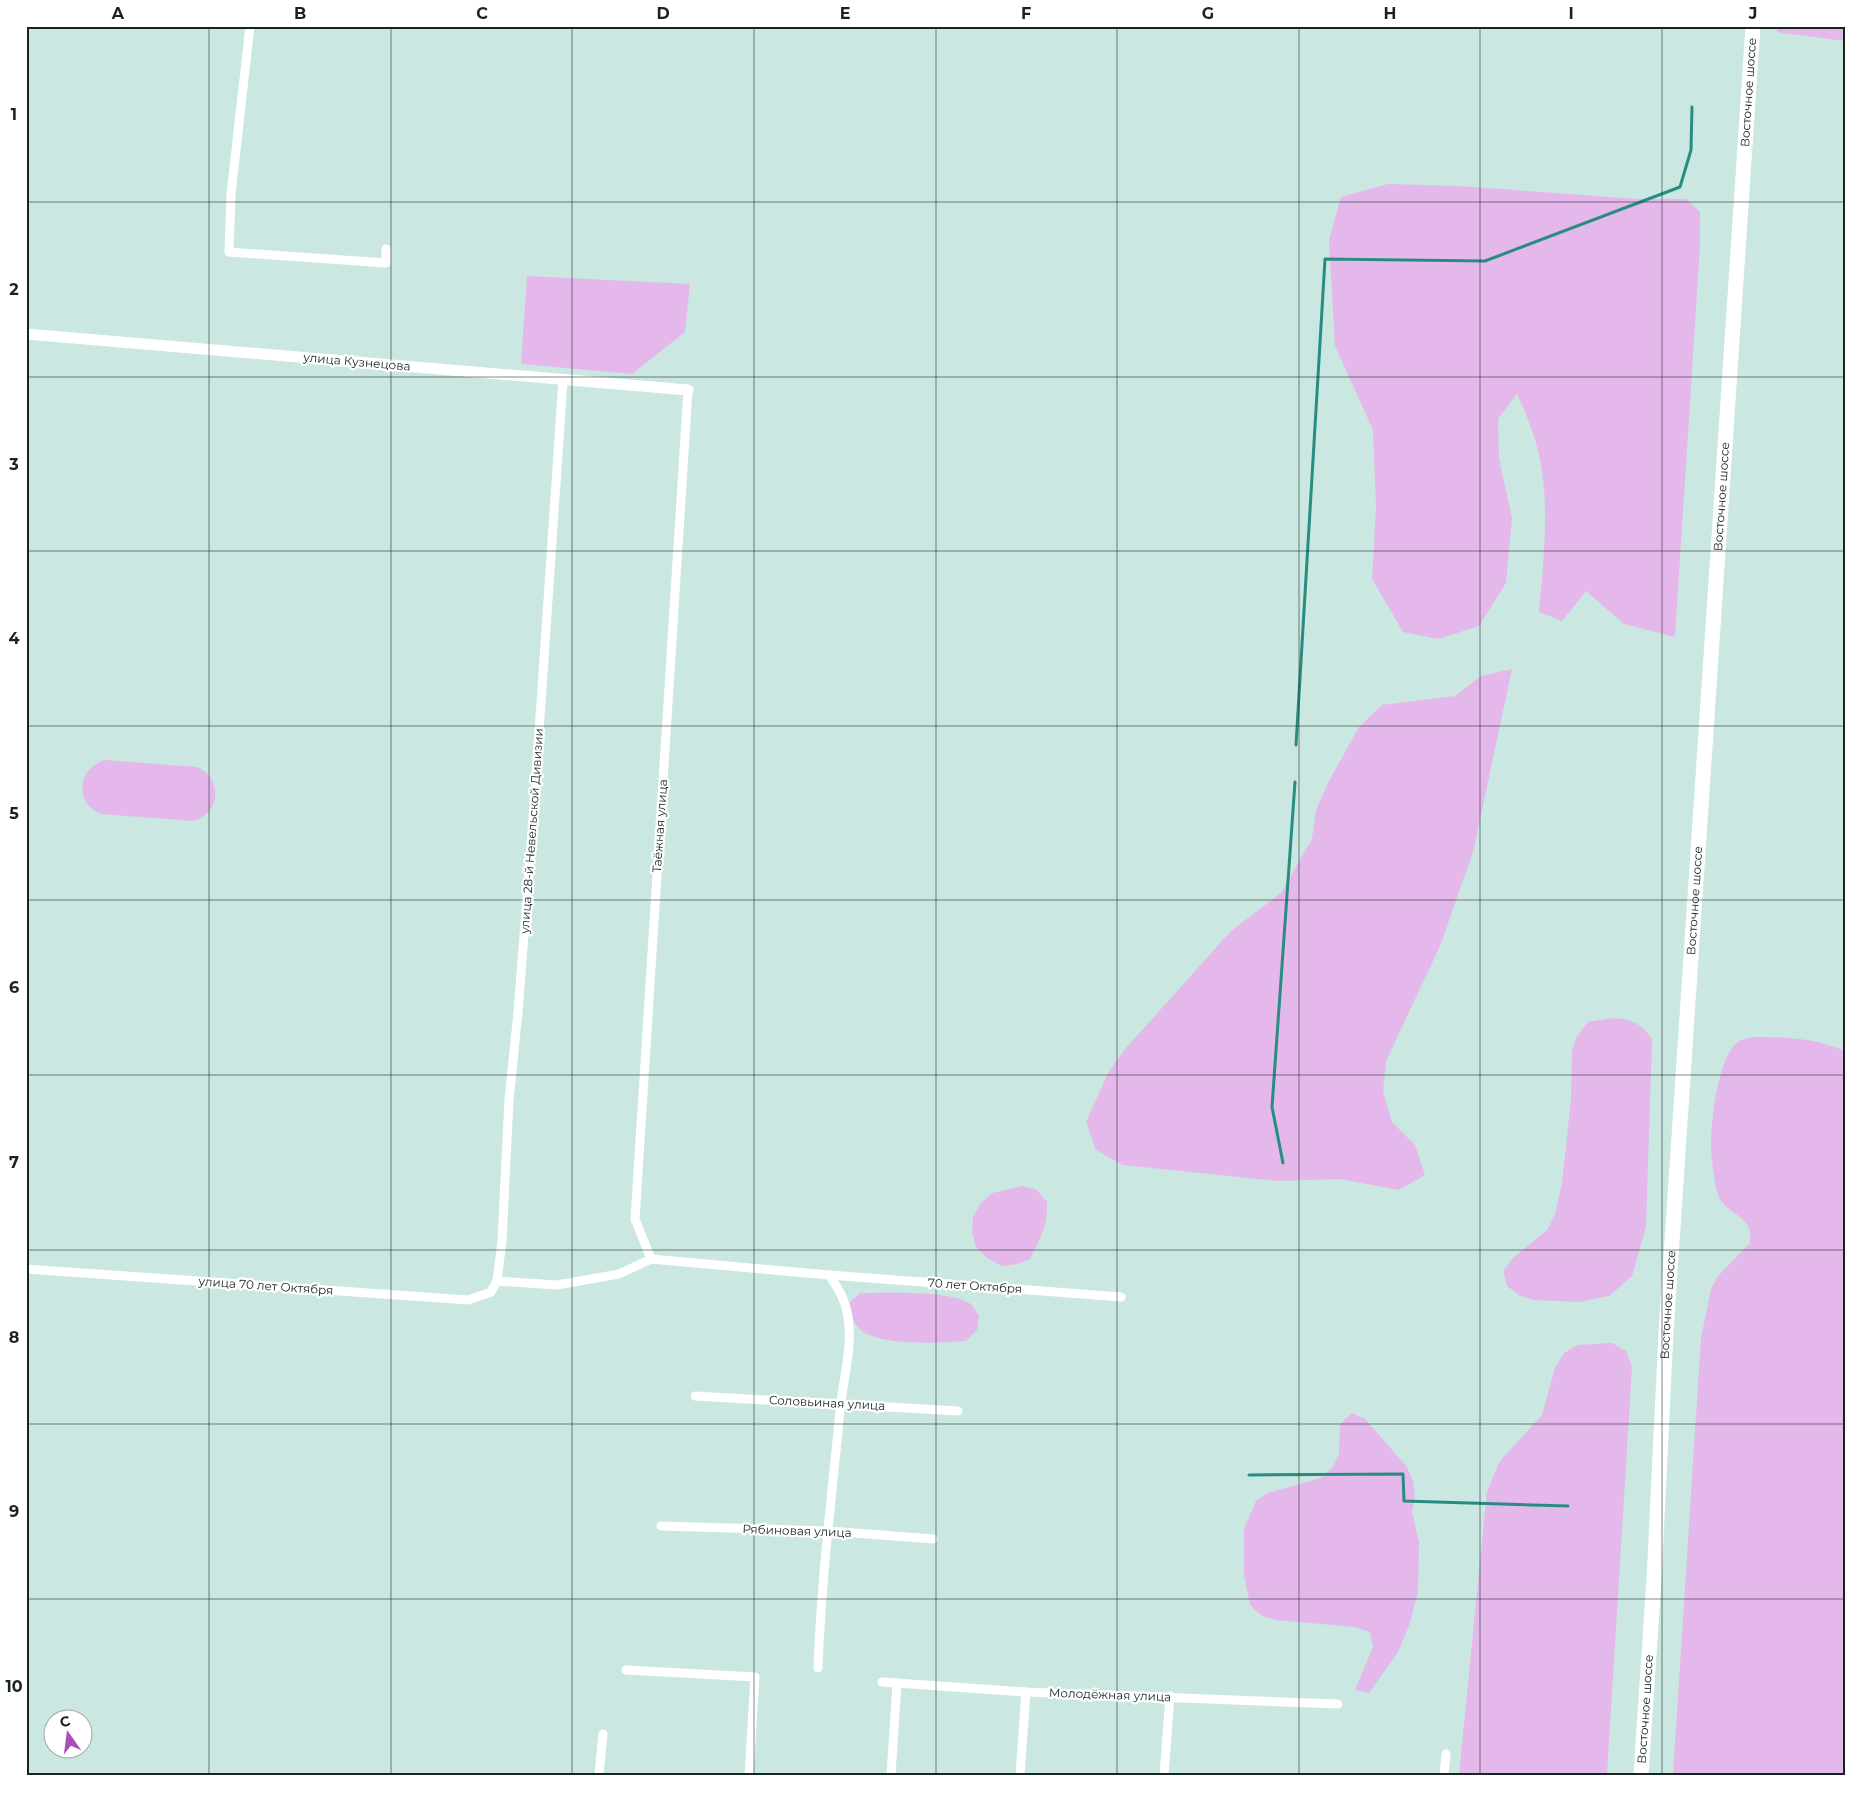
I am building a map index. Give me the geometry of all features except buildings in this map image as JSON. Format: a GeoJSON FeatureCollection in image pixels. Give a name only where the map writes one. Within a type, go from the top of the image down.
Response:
{"type":"FeatureCollection","features":[{"type":"Feature","properties":{"kind":"main road","name":"Восточное шоссе"},"geometry":{"type":"LineString","coordinates":[[1642,1775],[1666,1332],[1753,26]]}},
{"type":"Feature","properties":{"kind":"street"},"geometry":{"type":"LineString","coordinates":[[250,26],[231,194],[229,252],[386,263],[386,249]]}},
{"type":"Feature","properties":{"kind":"street","name":"улица Кузнецова"},"geometry":{"type":"LineString","coordinates":[[26,334],[688,390]]}},
{"type":"Feature","properties":{"kind":"street","name":"улица 28-й Невельской Дивизии"},"geometry":{"type":"LineString","coordinates":[[497,1281],[502,1241],[509,1100],[533,820],[563,380]]}},
{"type":"Feature","properties":{"kind":"street","name":"Таёжная улица"},"geometry":{"type":"LineString","coordinates":[[650,1259],[635,1219],[688,390]]}},
{"type":"Feature","properties":{"kind":"street"},"geometry":{"type":"LineString","coordinates":[[497,1281],[557,1285],[619,1274],[650,1259]]}},
{"type":"Feature","properties":{"kind":"street","name":"70 лет Октября"},"geometry":{"type":"LineString","coordinates":[[650,1259],[829,1275],[1121,1297]]}},
{"type":"Feature","properties":{"kind":"street","name":"улица 70 лет Октября"},"geometry":{"type":"LineString","coordinates":[[26,1269],[468,1300],[491,1292],[497,1281]]}},
{"type":"Feature","properties":{"kind":"street"},"geometry":{"type":"LineString","coordinates":[[818,1668],[820,1609],[840,1403],[849,1338],[848,1316],[843,1295],[829,1275]]}},
{"type":"Feature","properties":{"kind":"street","name":"Соловьиная улица"},"geometry":{"type":"LineString","coordinates":[[695,1396],[958,1411]]}},
{"type":"Feature","properties":{"kind":"street","name":"Рябиновая улица"},"geometry":{"type":"LineString","coordinates":[[661,1526],[829,1531],[933,1539]]}},
{"type":"Feature","properties":{"kind":"street"},"geometry":{"type":"LineString","coordinates":[[626,1670],[755,1677],[750,1775]]}},
{"type":"Feature","properties":{"kind":"street","name":"Молодёжная улица"},"geometry":{"type":"LineString","coordinates":[[882,1682],[1026,1692],[1170,1696],[1338,1704]]}},
{"type":"Feature","properties":{"kind":"street"},"geometry":{"type":"LineString","coordinates":[[891,1775],[897,1683]]}},
{"type":"Feature","properties":{"kind":"street"},"geometry":{"type":"LineString","coordinates":[[1020,1775],[1026,1692]]}},
{"type":"Feature","properties":{"kind":"street"},"geometry":{"type":"LineString","coordinates":[[1164,1775],[1170,1696]]}},
{"type":"Feature","properties":{"kind":"street"},"geometry":{"type":"LineString","coordinates":[[599,1775],[602,1734]]}},
{"type":"Feature","properties":{"kind":"street"},"geometry":{"type":"LineString","coordinates":[[1444,1775],[1446,1754]]}},
{"type":"Feature","properties":{"kind":"shaded area"},"geometry":{"type":"Polygon","coordinates":[[[1777,26],[1845,26],[1845,41],[1777,32],[1777,26]]]}},
{"type":"Feature","properties":{"kind":"shaded area"},"geometry":{"type":"Polygon","coordinates":[[[1388,184],[1459,186],[1638,199],[1686,199],[1700,212],[1700,245],[1675,637],[1624,624],[1586,591],[1562,621],[1539,612],[1545,528],[1543,478],[1533,434],[1517,394],[1498,419],[1499,459],[1512,518],[1506,583],[1479,626],[1438,639],[1403,632],[1372,579],[1376,508],[1373,430],[1335,346],[1329,240],[1341,197],[1388,184]]]}},
{"type":"Feature","properties":{"kind":"shaded area"},"geometry":{"type":"Polygon","coordinates":[[[527,276],[690,284],[685,332],[632,374],[521,364],[527,276]]]}},
{"type":"Feature","properties":{"kind":"shaded area"},"geometry":{"type":"Polygon","coordinates":[[[1512,669],[1473,852],[1440,946],[1386,1061],[1383,1092],[1392,1122],[1415,1145],[1425,1175],[1399,1190],[1340,1179],[1278,1181],[1123,1165],[1096,1150],[1086,1122],[1108,1073],[1126,1048],[1231,931],[1281,893],[1312,839],[1316,810],[1329,781],[1359,727],[1382,705],[1455,696],[1481,676],[1512,669]]]}},
{"type":"Feature","properties":{"kind":"shaded area"},"geometry":{"type":"Polygon","coordinates":[[[105,760],[197,767],[205,772],[215,787],[213,804],[202,817],[193,821],[101,814],[92,809],[86,802],[82,786],[89,770],[105,760]]]}},
{"type":"Feature","properties":{"kind":"shaded area"},"geometry":{"type":"Polygon","coordinates":[[[1614,1018],[1636,1023],[1652,1039],[1646,1227],[1632,1276],[1609,1296],[1579,1302],[1533,1300],[1519,1295],[1507,1286],[1503,1271],[1512,1259],[1548,1229],[1555,1214],[1562,1183],[1571,1100],[1572,1050],[1577,1036],[1588,1022],[1614,1018]]]}},
{"type":"Feature","properties":{"kind":"shaded area"},"geometry":{"type":"Polygon","coordinates":[[[1754,1037],[1800,1039],[1822,1043],[1845,1051],[1845,1775],[1673,1775],[1701,1338],[1711,1289],[1718,1276],[1750,1243],[1750,1231],[1746,1223],[1721,1201],[1718,1195],[1711,1151],[1712,1121],[1721,1074],[1732,1048],[1739,1041],[1754,1037]]]}},
{"type":"Feature","properties":{"kind":"shaded area"},"geometry":{"type":"Polygon","coordinates":[[[1023,1186],[1037,1190],[1047,1202],[1045,1225],[1030,1259],[1017,1264],[1002,1266],[987,1258],[976,1247],[972,1232],[973,1217],[981,1203],[992,1193],[1023,1186]]]}},
{"type":"Feature","properties":{"kind":"shaded area"},"geometry":{"type":"Polygon","coordinates":[[[860,1293],[916,1293],[959,1299],[970,1304],[979,1315],[977,1330],[966,1341],[955,1342],[898,1341],[871,1336],[856,1325],[848,1304],[860,1293]]]}},
{"type":"Feature","properties":{"kind":"shaded area"},"geometry":{"type":"Polygon","coordinates":[[[1612,1343],[1626,1351],[1632,1367],[1607,1775],[1459,1775],[1487,1491],[1500,1461],[1542,1415],[1555,1368],[1564,1353],[1578,1345],[1612,1343]]]}},
{"type":"Feature","properties":{"kind":"shaded area"},"geometry":{"type":"Polygon","coordinates":[[[1352,1413],[1365,1419],[1407,1467],[1413,1481],[1415,1497],[1412,1512],[1419,1542],[1418,1591],[1410,1623],[1398,1652],[1369,1693],[1355,1690],[1373,1647],[1370,1632],[1355,1627],[1275,1620],[1261,1615],[1250,1605],[1244,1575],[1244,1529],[1256,1501],[1268,1493],[1321,1478],[1333,1467],[1339,1454],[1340,1424],[1352,1413]]]}},
{"type":"Feature","properties":{"kind":"waterway"},"geometry":{"type":"LineString","coordinates":[[1296,745],[1325,259],[1485,261],[1680,187],[1691,150],[1692,107]]}},
{"type":"Feature","properties":{"kind":"waterway"},"geometry":{"type":"LineString","coordinates":[[1283,1163],[1272,1107],[1295,782]]}},
{"type":"Feature","properties":{"kind":"waterway"},"geometry":{"type":"LineString","coordinates":[[1249,1475],[1403,1474],[1404,1501],[1568,1506]]}}]}
